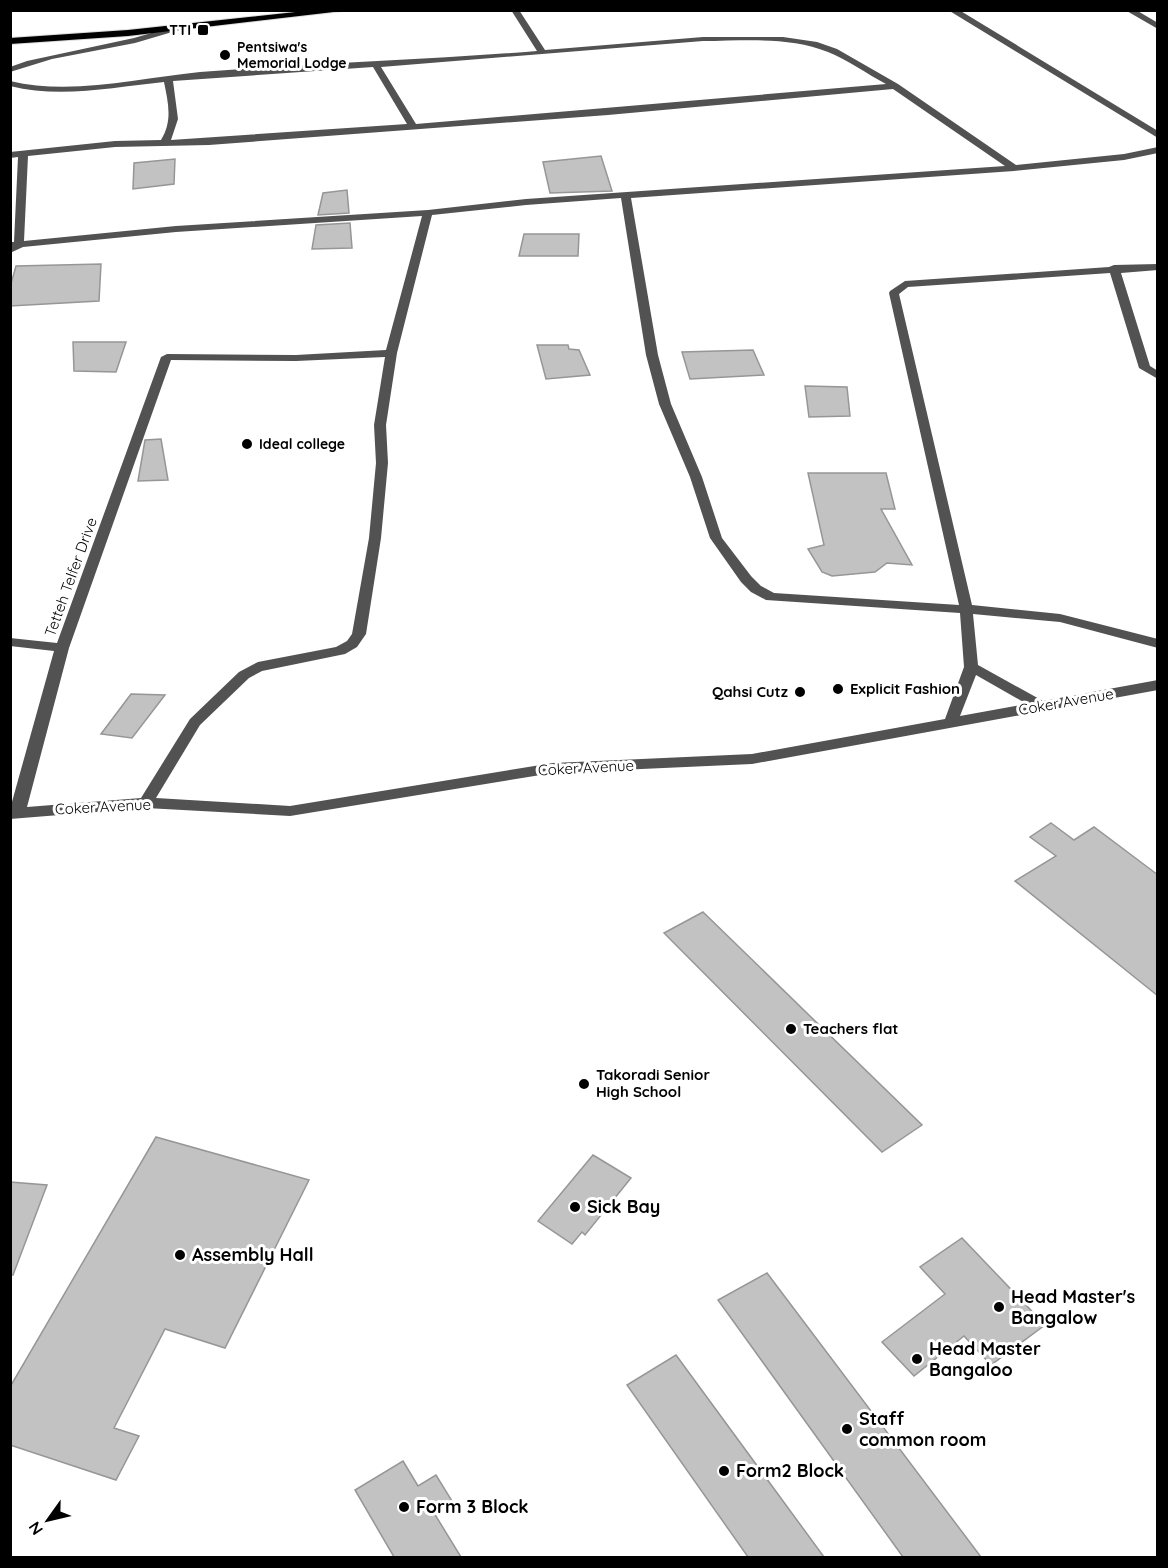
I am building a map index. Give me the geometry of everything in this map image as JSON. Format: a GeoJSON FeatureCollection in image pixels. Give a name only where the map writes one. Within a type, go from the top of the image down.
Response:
{"type":"FeatureCollection","features":[{"type":"Feature","properties":{"kind":"highway"},"geometry":{"type":"LineString","coordinates":[[10,41],[176,28],[347,10]]}},
{"type":"Feature","properties":{"kind":"street"},"geometry":{"type":"LineString","coordinates":[[515,10],[543,53]]}},
{"type":"Feature","properties":{"kind":"street"},"geometry":{"type":"LineString","coordinates":[[952,10],[1158,135]]}},
{"type":"Feature","properties":{"kind":"street"},"geometry":{"type":"LineString","coordinates":[[1129,10],[1158,27]]}},
{"type":"Feature","properties":{"kind":"street"},"geometry":{"type":"LineString","coordinates":[[10,70],[36,61],[151,36],[176,28]]}},
{"type":"Feature","properties":{"kind":"street"},"geometry":{"type":"LineString","coordinates":[[10,83],[33,89],[63,90],[168,78],[543,53],[703,39],[783,39],[817,45],[834,51],[895,86],[1014,168]]}},
{"type":"Feature","properties":{"kind":"street"},"geometry":{"type":"LineString","coordinates":[[375,64],[413,126]]}},
{"type":"Feature","properties":{"kind":"street"},"geometry":{"type":"LineString","coordinates":[[165,142],[173,132],[175,121],[168,78]]}},
{"type":"Feature","properties":{"kind":"street"},"geometry":{"type":"LineString","coordinates":[[10,155],[115,144],[209,142],[608,112],[895,86]]}},
{"type":"Feature","properties":{"kind":"street"},"geometry":{"type":"LineString","coordinates":[[23,154],[13,247],[176,229],[428,213],[526,202],[1014,168],[1124,157],[1158,150]]}},
{"type":"Feature","properties":{"kind":"street"},"geometry":{"type":"LineString","coordinates":[[626,196],[652,355],[665,404],[696,477],[716,538],[756,590],[771,597],[966,607],[1060,618],[1158,644]]}},
{"type":"Feature","properties":{"kind":"street"},"geometry":{"type":"LineString","coordinates":[[146,803],[195,722],[244,675],[258,667],[340,651],[352,644],[359,634],[375,538],[382,463],[380,425],[391,353],[428,213]]}},
{"type":"Feature","properties":{"kind":"street"},"geometry":{"type":"LineString","coordinates":[[950,723],[964,691],[971,667],[966,607],[894,292],[905,284],[1114,268],[1158,267]]}},
{"type":"Feature","properties":{"kind":"street"},"geometry":{"type":"LineString","coordinates":[[1114,268],[1145,368],[1158,376]]}},
{"type":"Feature","properties":{"kind":"street","name":"Tetteh Telfer Drive"},"geometry":{"type":"LineString","coordinates":[[14,813],[62,648],[167,357],[296,358],[391,353]]}},
{"type":"Feature","properties":{"kind":"street"},"geometry":{"type":"LineString","coordinates":[[10,642],[62,648]]}},
{"type":"Feature","properties":{"kind":"street"},"geometry":{"type":"LineString","coordinates":[[971,667],[1041,706]]}},
{"type":"Feature","properties":{"kind":"street","name":"Coker Avenue"},"geometry":{"type":"LineString","coordinates":[[14,813],[146,803],[290,811],[553,768],[752,759],[1158,685]]}},
{"type":"Feature","properties":{"kind":"building"},"geometry":{"type":"Polygon","coordinates":[[[601,156],[612,191],[550,193],[543,162],[601,156]]]}},
{"type":"Feature","properties":{"kind":"building"},"geometry":{"type":"Polygon","coordinates":[[[175,159],[174,184],[133,189],[134,163],[175,159]]]}},
{"type":"Feature","properties":{"kind":"building"},"geometry":{"type":"Polygon","coordinates":[[[347,190],[349,213],[318,215],[323,193],[347,190]]]}},
{"type":"Feature","properties":{"kind":"building"},"geometry":{"type":"Polygon","coordinates":[[[350,223],[352,248],[312,249],[316,225],[350,223]]]}},
{"type":"Feature","properties":{"kind":"building"},"geometry":{"type":"Polygon","coordinates":[[[524,234],[579,234],[578,256],[519,256],[524,234]]]}},
{"type":"Feature","properties":{"kind":"building"},"geometry":{"type":"Polygon","coordinates":[[[101,264],[99,301],[10,306],[10,287],[16,266],[101,264]]]}},
{"type":"Feature","properties":{"kind":"building"},"geometry":{"type":"Polygon","coordinates":[[[73,342],[126,342],[116,372],[74,371],[73,342]]]}},
{"type":"Feature","properties":{"kind":"building"},"geometry":{"type":"Polygon","coordinates":[[[537,345],[568,345],[569,349],[579,350],[590,375],[546,379],[537,345]]]}},
{"type":"Feature","properties":{"kind":"building"},"geometry":{"type":"Polygon","coordinates":[[[753,350],[764,375],[690,379],[682,352],[753,350]]]}},
{"type":"Feature","properties":{"kind":"building"},"geometry":{"type":"Polygon","coordinates":[[[805,386],[847,387],[850,416],[809,417],[805,386]]]}},
{"type":"Feature","properties":{"kind":"building"},"geometry":{"type":"Polygon","coordinates":[[[161,439],[168,480],[138,481],[145,440],[161,439]]]}},
{"type":"Feature","properties":{"kind":"building"},"geometry":{"type":"Polygon","coordinates":[[[808,473],[886,473],[895,509],[881,509],[912,565],[887,563],[875,572],[832,576],[822,572],[808,549],[824,545],[808,473]]]}},
{"type":"Feature","properties":{"kind":"building"},"geometry":{"type":"Polygon","coordinates":[[[131,694],[165,695],[132,738],[101,734],[131,694]]]}},
{"type":"Feature","properties":{"kind":"building"},"geometry":{"type":"Polygon","coordinates":[[[1051,823],[1074,840],[1094,827],[1158,875],[1158,996],[1015,881],[1056,856],[1030,837],[1051,823]]]}},
{"type":"Feature","properties":{"kind":"building","name":"Teachers flat"},"geometry":{"type":"Polygon","coordinates":[[[703,912],[922,1125],[882,1152],[664,933],[703,912]]]}},
{"type":"Feature","properties":{"kind":"building","name":"Assembly Hall"},"geometry":{"type":"Polygon","coordinates":[[[156,1137],[309,1180],[225,1348],[165,1329],[114,1428],[139,1436],[116,1480],[10,1445],[10,1387],[156,1137]]]}},
{"type":"Feature","properties":{"kind":"building","name":"Sick Bay"},"geometry":{"type":"Polygon","coordinates":[[[593,1155],[631,1178],[585,1235],[582,1232],[572,1244],[538,1221],[593,1155]]]}},
{"type":"Feature","properties":{"kind":"building"},"geometry":{"type":"Polygon","coordinates":[[[10,1182],[47,1185],[13,1275],[10,1275],[10,1182]]]}},
{"type":"Feature","properties":{"kind":"building","name":"Head Master's Bangalow"},"geometry":{"type":"Polygon","coordinates":[[[962,1238],[1045,1325],[991,1365],[964,1336],[914,1376],[882,1342],[945,1294],[920,1267],[962,1238]]]}},
{"type":"Feature","properties":{"kind":"building","name":"Staff common room"},"geometry":{"type":"Polygon","coordinates":[[[767,1273],[981,1557],[903,1557],[718,1300],[767,1273]]]}},
{"type":"Feature","properties":{"kind":"building","name":"Form2 Block"},"geometry":{"type":"Polygon","coordinates":[[[676,1355],[824,1557],[748,1557],[627,1385],[676,1355]]]}},
{"type":"Feature","properties":{"kind":"building","name":"Form 3 Block"},"geometry":{"type":"Polygon","coordinates":[[[403,1461],[418,1486],[436,1475],[452,1501],[434,1513],[461,1557],[394,1557],[355,1490],[403,1461]]]}},
{"type":"Feature","properties":{"kind":"place","name":"TTI"},"geometry":{"type":"Point","coordinates":[203,30]}},
{"type":"Feature","properties":{"kind":"place","name":"Pentsiwa's Memorial Lodge"},"geometry":{"type":"Point","coordinates":[225,55]}},
{"type":"Feature","properties":{"kind":"place","name":"Ideal college"},"geometry":{"type":"Point","coordinates":[247,444]}},
{"type":"Feature","properties":{"kind":"place","name":"Explicit Fashion"},"geometry":{"type":"Point","coordinates":[838,689]}},
{"type":"Feature","properties":{"kind":"place","name":"Qahsi Cutz"},"geometry":{"type":"Point","coordinates":[800,692]}},
{"type":"Feature","properties":{"kind":"place","name":"Teachers flat"},"geometry":{"type":"Point","coordinates":[791,1029]}},
{"type":"Feature","properties":{"kind":"place","name":"Takoradi Senior High School"},"geometry":{"type":"Point","coordinates":[584,1084]}},
{"type":"Feature","properties":{"kind":"place","name":"Sick Bay"},"geometry":{"type":"Point","coordinates":[575,1207]}},
{"type":"Feature","properties":{"kind":"place","name":"Assembly Hall"},"geometry":{"type":"Point","coordinates":[180,1255]}},
{"type":"Feature","properties":{"kind":"place","name":"Head Master's Bangalow"},"geometry":{"type":"Point","coordinates":[999,1307]}},
{"type":"Feature","properties":{"kind":"place","name":"Head Master Bangaloo"},"geometry":{"type":"Point","coordinates":[917,1359]}},
{"type":"Feature","properties":{"kind":"place","name":"Staff common room"},"geometry":{"type":"Point","coordinates":[847,1429]}},
{"type":"Feature","properties":{"kind":"place","name":"Form2 Block"},"geometry":{"type":"Point","coordinates":[724,1471]}},
{"type":"Feature","properties":{"kind":"place","name":"Form 3 Block"},"geometry":{"type":"Point","coordinates":[404,1507]}}]}
